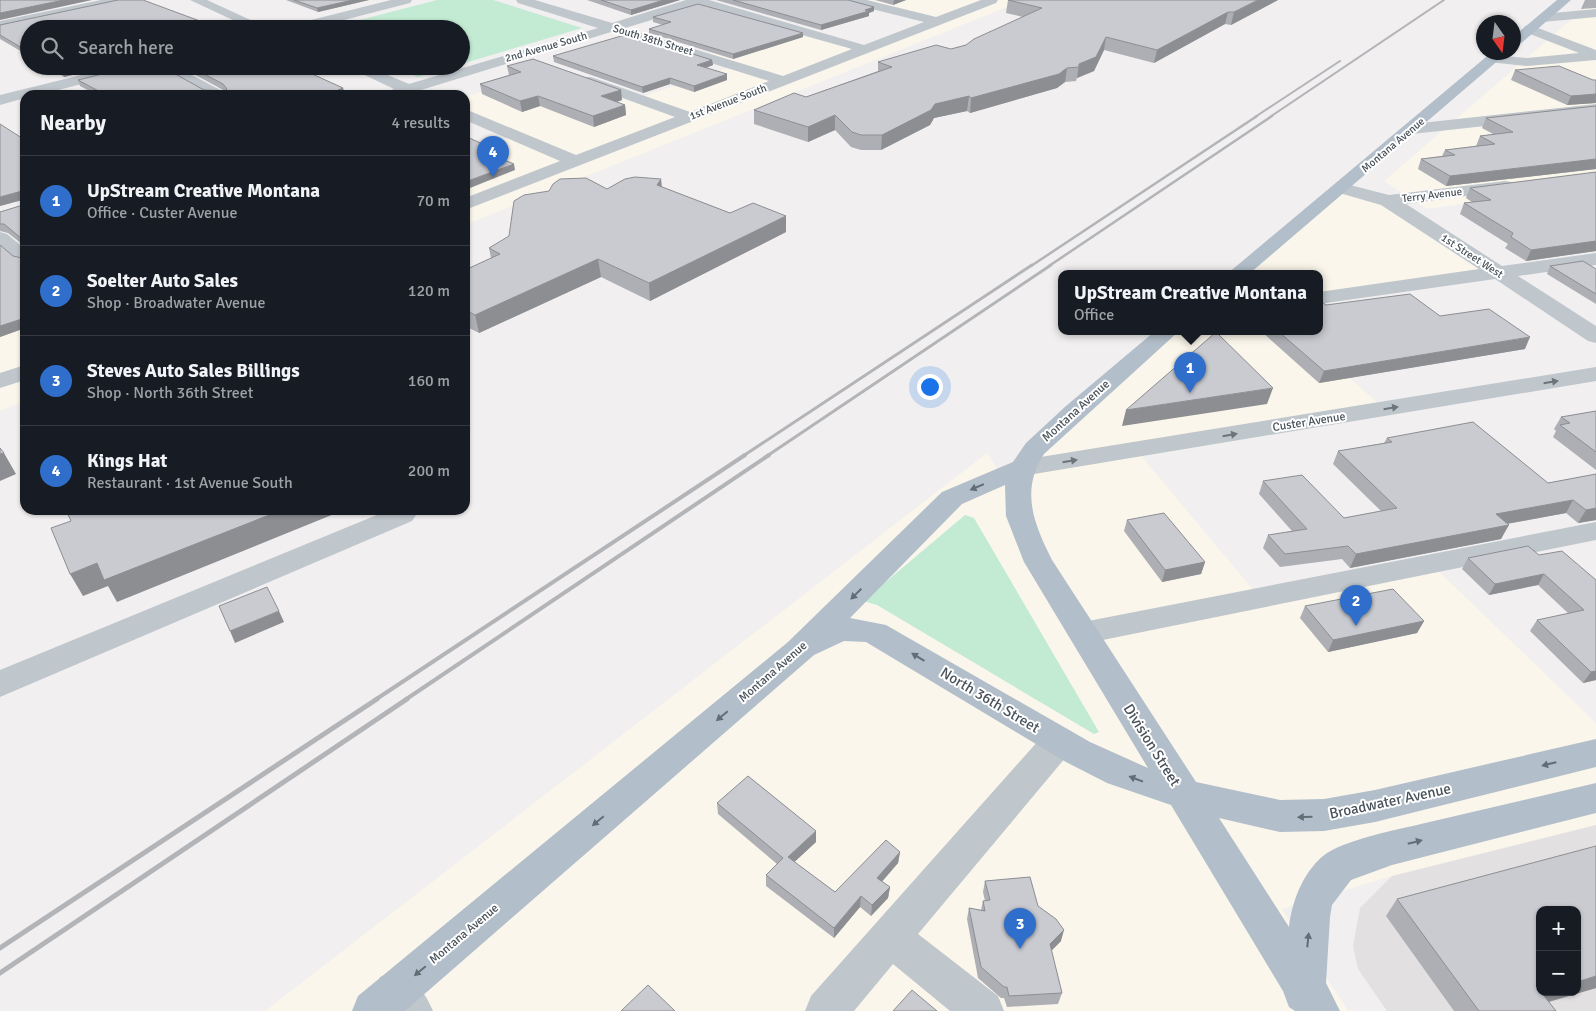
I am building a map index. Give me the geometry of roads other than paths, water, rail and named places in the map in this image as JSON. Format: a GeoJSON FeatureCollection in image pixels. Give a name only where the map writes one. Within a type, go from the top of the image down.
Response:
{"type":"FeatureCollection","features":[{"type":"Feature","properties":{"kind":"main road"},"geometry":{"type":"LineString","coordinates":[[1521,36],[1565,0]]}},
{"type":"Feature","properties":{"kind":"main road","name":"Montana Avenue"},"geometry":{"type":"LineString","coordinates":[[1242,270],[1493,60]]}},
{"type":"Feature","properties":{"kind":"main road","name":"Montana Avenue"},"geometry":{"type":"LineString","coordinates":[[393,1005],[799,650],[952,498],[1022,468],[1035,448],[1164,335]]}},
{"type":"Feature","properties":{"kind":"main road","name":"Division Street"},"geometry":{"type":"LineString","coordinates":[[1022,468],[1016,486],[1017,507],[1025,535],[1039,562],[1182,794],[1307,1003]]}},
{"type":"Feature","properties":{"kind":"main road","name":"North 36th Street"},"geometry":{"type":"LineString","coordinates":[[799,650],[844,628],[858,628],[875,633],[1059,741],[1120,773],[1182,794]]}},
{"type":"Feature","properties":{"kind":"main road","name":"Broadwater Avenue"},"geometry":{"type":"LineString","coordinates":[[1182,794],[1249,810],[1302,818],[1375,806],[1596,753]]}},
{"type":"Feature","properties":{"kind":"main road"},"geometry":{"type":"LineString","coordinates":[[1307,1003],[1310,917],[1314,898],[1337,868],[1358,858],[1392,848],[1596,798]]}},
{"type":"Feature","properties":{"kind":"street"},"geometry":{"type":"LineString","coordinates":[[23,20],[119,0]]}},
{"type":"Feature","properties":{"kind":"street"},"geometry":{"type":"LineString","coordinates":[[196,0],[243,20]]}},
{"type":"Feature","properties":{"kind":"street"},"geometry":{"type":"LineString","coordinates":[[360,0],[378,7]]}},
{"type":"Feature","properties":{"kind":"street"},"geometry":{"type":"LineString","coordinates":[[327,20],[406,0]]}},
{"type":"Feature","properties":{"kind":"street","name":"South 38th Street"},"geometry":{"type":"LineString","coordinates":[[522,0],[784,81]]}},
{"type":"Feature","properties":{"kind":"street"},"geometry":{"type":"LineString","coordinates":[[852,0],[936,21]]}},
{"type":"Feature","properties":{"kind":"street","name":"1st Avenue South"},"geometry":{"type":"LineString","coordinates":[[470,202],[992,0]]}},
{"type":"Feature","properties":{"kind":"street"},"geometry":{"type":"LineString","coordinates":[[698,1],[865,49]]}},
{"type":"Feature","properties":{"kind":"street","name":"2nd Avenue South"},"geometry":{"type":"LineString","coordinates":[[470,73],[698,1]]}},
{"type":"Feature","properties":{"kind":"street"},"geometry":{"type":"LineString","coordinates":[[35,3],[70,20]]}},
{"type":"Feature","properties":{"kind":"street"},"geometry":{"type":"LineString","coordinates":[[1543,18],[1596,13]]}},
{"type":"Feature","properties":{"kind":"street"},"geometry":{"type":"LineString","coordinates":[[0,25],[20,21]]}},
{"type":"Feature","properties":{"kind":"street"},"geometry":{"type":"LineString","coordinates":[[1530,29],[1596,56]]}},
{"type":"Feature","properties":{"kind":"street"},"geometry":{"type":"LineString","coordinates":[[518,56],[545,65]]}},
{"type":"Feature","properties":{"kind":"street"},"geometry":{"type":"LineString","coordinates":[[1517,60],[1527,62],[1596,56]]}},
{"type":"Feature","properties":{"kind":"street"},"geometry":{"type":"LineString","coordinates":[[46,90],[103,75]]}},
{"type":"Feature","properties":{"kind":"street"},"geometry":{"type":"LineString","coordinates":[[180,75],[209,90]]}},
{"type":"Feature","properties":{"kind":"street"},"geometry":{"type":"LineString","coordinates":[[374,75],[409,90]]}},
{"type":"Feature","properties":{"kind":"street","name":"2nd Avenue South"},"geometry":{"type":"LineString","coordinates":[[420,90],[463,75]]}},
{"type":"Feature","properties":{"kind":"street"},"geometry":{"type":"LineString","coordinates":[[573,75],[690,117]]}},
{"type":"Feature","properties":{"kind":"street"},"geometry":{"type":"LineString","coordinates":[[0,82],[20,94]]}},
{"type":"Feature","properties":{"kind":"street"},"geometry":{"type":"LineString","coordinates":[[0,100],[20,97]]}},
{"type":"Feature","properties":{"kind":"street"},"geometry":{"type":"LineString","coordinates":[[1412,129],[1596,109]]}},
{"type":"Feature","properties":{"kind":"street"},"geometry":{"type":"LineString","coordinates":[[470,116],[575,162]]}},
{"type":"Feature","properties":{"kind":"street","name":"Terry Avenue"},"geometry":{"type":"LineString","coordinates":[[1388,201],[1520,184]]}},
{"type":"Feature","properties":{"kind":"street","name":"1st Street West"},"geometry":{"type":"LineString","coordinates":[[1342,188],[1388,201],[1596,336]]}},
{"type":"Feature","properties":{"kind":"street"},"geometry":{"type":"LineString","coordinates":[[0,238],[20,255]]}},
{"type":"Feature","properties":{"kind":"street"},"geometry":{"type":"LineString","coordinates":[[1323,297],[1596,259]]}},
{"type":"Feature","properties":{"kind":"street"},"geometry":{"type":"LineString","coordinates":[[0,381],[20,374]]}},
{"type":"Feature","properties":{"kind":"street","name":"Custer Avenue"},"geometry":{"type":"LineString","coordinates":[[1022,468],[1596,374]]}},
{"type":"Feature","properties":{"kind":"street"},"geometry":{"type":"LineString","coordinates":[[0,684],[402,515]]}},
{"type":"Feature","properties":{"kind":"street"},"geometry":{"type":"LineString","coordinates":[[1083,633],[1596,531]]}},
{"type":"Feature","properties":{"kind":"street"},"geometry":{"type":"LineString","coordinates":[[826,1011],[1059,741]]}},
{"type":"Feature","properties":{"kind":"street"},"geometry":{"type":"LineString","coordinates":[[890,937],[983,1011]]}},
{"type":"Feature","properties":{"kind":"railway"},"geometry":{"type":"LineString","coordinates":[[1270,117],[1444,0]]}},
{"type":"Feature","properties":{"kind":"railway"},"geometry":{"type":"LineString","coordinates":[[1255,117],[1340,61]]}},
{"type":"Feature","properties":{"kind":"railway"},"geometry":{"type":"LineString","coordinates":[[1031,266],[1257,116]]}},
{"type":"Feature","properties":{"kind":"railway"},"geometry":{"type":"LineString","coordinates":[[1049,266],[1272,116]]}},
{"type":"Feature","properties":{"kind":"railway"},"geometry":{"type":"LineString","coordinates":[[743,456],[1032,265]]}},
{"type":"Feature","properties":{"kind":"railway"},"geometry":{"type":"LineString","coordinates":[[767,456],[1051,265]]}},
{"type":"Feature","properties":{"kind":"railway"},"geometry":{"type":"LineString","coordinates":[[375,700],[745,455]]}},
{"type":"Feature","properties":{"kind":"railway"},"geometry":{"type":"LineString","coordinates":[[405,700],[769,455]]}},
{"type":"Feature","properties":{"kind":"railway"},"geometry":{"type":"LineString","coordinates":[[0,948],[377,699]]}},
{"type":"Feature","properties":{"kind":"railway"},"geometry":{"type":"LineString","coordinates":[[0,973],[407,699]]}},
{"type":"Feature","properties":{"kind":"place","name":"Kings Hat"},"geometry":{"type":"Point","coordinates":[493,177]}},
{"type":"Feature","properties":{"kind":"place","name":"UpStream Creative Montana"},"geometry":{"type":"Point","coordinates":[1190,393]}},
{"type":"Feature","properties":{"kind":"place","name":"Soelter Auto Sales"},"geometry":{"type":"Point","coordinates":[1356,626]}},
{"type":"Feature","properties":{"kind":"place","name":"Steves Auto Sales Billings"},"geometry":{"type":"Point","coordinates":[1020,949]}}]}
